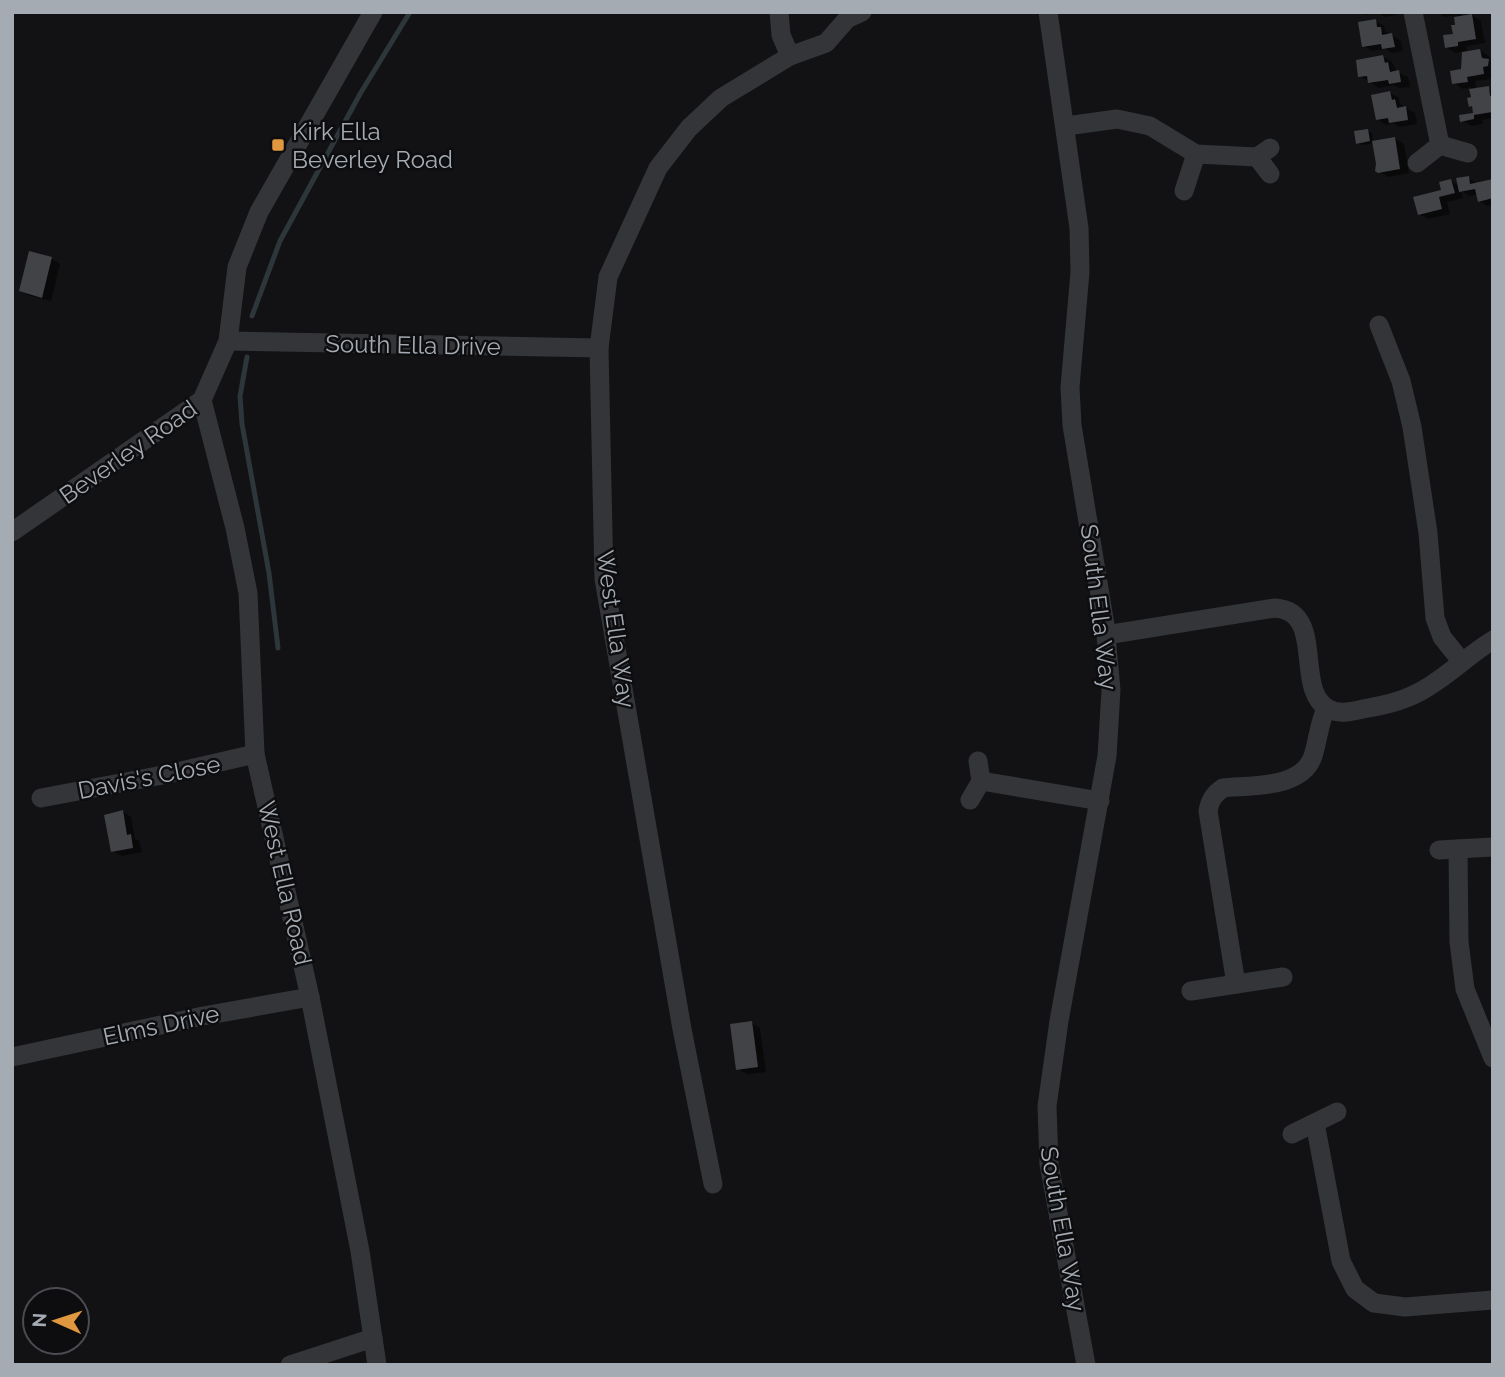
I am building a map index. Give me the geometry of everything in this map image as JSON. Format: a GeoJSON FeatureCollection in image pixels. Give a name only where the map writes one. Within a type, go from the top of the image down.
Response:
{"type":"FeatureCollection","features":[{"type":"Feature","properties":{"kind":"street","name":"Beverley Road"},"geometry":{"type":"LineString","coordinates":[[12,532],[202,400],[228,341],[237,267],[259,212],[373,12]]}},
{"type":"Feature","properties":{"kind":"street"},"geometry":{"type":"LineString","coordinates":[[779,12],[781,35],[790,56]]}},
{"type":"Feature","properties":{"kind":"street","name":"South Ella Way"},"geometry":{"type":"LineString","coordinates":[[1048,12],[1066,127],[1080,249],[1070,387],[1072,425],[1106,635],[1111,690],[1111,722],[1100,802],[1059,1021],[1047,1106],[1049,1164],[1086,1365]]}},
{"type":"Feature","properties":{"kind":"street"},"geometry":{"type":"LineString","coordinates":[[1413,12],[1440,145]]}},
{"type":"Feature","properties":{"kind":"street","name":"West Ella Way"},"geometry":{"type":"LineString","coordinates":[[713,1184],[682,1029],[604,579],[599,348],[608,277],[658,168],[690,128],[721,98],[790,56],[826,43],[850,15]]}},
{"type":"Feature","properties":{"kind":"street"},"geometry":{"type":"LineString","coordinates":[[1066,127],[1117,119],[1150,126],[1196,154],[1264,153],[1270,174]]}},
{"type":"Feature","properties":{"kind":"street"},"geometry":{"type":"LineString","coordinates":[[1440,145],[1468,153]]}},
{"type":"Feature","properties":{"kind":"street"},"geometry":{"type":"LineString","coordinates":[[1417,163],[1440,145]]}},
{"type":"Feature","properties":{"kind":"street"},"geometry":{"type":"LineString","coordinates":[[1184,191],[1196,154]]}},
{"type":"Feature","properties":{"kind":"street"},"geometry":{"type":"LineString","coordinates":[[1379,325],[1401,381],[1412,427],[1428,533],[1434,618],[1442,637],[1462,662]]}},
{"type":"Feature","properties":{"kind":"street","name":"South Ella Drive"},"geometry":{"type":"LineString","coordinates":[[228,341],[599,348]]}},
{"type":"Feature","properties":{"kind":"street","name":"West Ella Road"},"geometry":{"type":"LineString","coordinates":[[202,400],[235,528],[248,593],[256,754],[310,997],[360,1251],[376,1365]]}},
{"type":"Feature","properties":{"kind":"street"},"geometry":{"type":"LineString","coordinates":[[1106,635],[1275,608],[1288,610],[1301,624],[1315,692],[1326,708],[1342,713],[1401,700],[1428,687],[1493,640]]}},
{"type":"Feature","properties":{"kind":"street"},"geometry":{"type":"LineString","coordinates":[[1236,984],[1209,805],[1215,794],[1223,788],[1291,780],[1301,774],[1314,754],[1318,728],[1326,708]]}},
{"type":"Feature","properties":{"kind":"street","name":"Davis's Close"},"geometry":{"type":"LineString","coordinates":[[41,798],[256,754]]}},
{"type":"Feature","properties":{"kind":"street"},"geometry":{"type":"LineString","coordinates":[[970,800],[981,782],[978,761]]}},
{"type":"Feature","properties":{"kind":"street"},"geometry":{"type":"LineString","coordinates":[[981,782],[1100,802]]}},
{"type":"Feature","properties":{"kind":"street"},"geometry":{"type":"LineString","coordinates":[[1493,847],[1449,849],[1465,989],[1493,1058]]}},
{"type":"Feature","properties":{"kind":"street"},"geometry":{"type":"LineString","coordinates":[[1191,991],[1283,977]]}},
{"type":"Feature","properties":{"kind":"street","name":"Elms Drive"},"geometry":{"type":"LineString","coordinates":[[12,1057],[203,1016],[310,997]]}},
{"type":"Feature","properties":{"kind":"street"},"geometry":{"type":"LineString","coordinates":[[1292,1134],[1338,1112]]}},
{"type":"Feature","properties":{"kind":"street"},"geometry":{"type":"LineString","coordinates":[[1315,1123],[1341,1261],[1355,1289],[1374,1303],[1405,1307],[1493,1300]]}},
{"type":"Feature","properties":{"kind":"street"},"geometry":{"type":"LineString","coordinates":[[290,1365],[373,1338]]}},
{"type":"Feature","properties":{"kind":"building"},"geometry":{"type":"Polygon","coordinates":[[[1472,14],[1476,39],[1458,42],[1458,46],[1445,48],[1443,35],[1453,34],[1451,25],[1455,25],[1454,17],[1472,14]]]}},
{"type":"Feature","properties":{"kind":"building"},"geometry":{"type":"Polygon","coordinates":[[[1376,19],[1382,35],[1392,33],[1395,47],[1382,49],[1381,44],[1362,47],[1358,22],[1376,19]]]}},
{"type":"Feature","properties":{"kind":"building"},"geometry":{"type":"Polygon","coordinates":[[[1480,49],[1482,58],[1489,59],[1488,66],[1483,67],[1484,74],[1467,77],[1468,82],[1452,84],[1450,71],[1461,69],[1462,52],[1480,49]]]}},
{"type":"Feature","properties":{"kind":"building"},"geometry":{"type":"Polygon","coordinates":[[[1383,55],[1390,72],[1399,70],[1401,82],[1389,84],[1388,80],[1368,83],[1367,76],[1358,77],[1356,60],[1383,55]]]}},
{"type":"Feature","properties":{"kind":"building"},"geometry":{"type":"Polygon","coordinates":[[[1489,86],[1490,96],[1493,95],[1492,112],[1474,115],[1474,119],[1460,122],[1459,115],[1473,113],[1467,98],[1471,97],[1469,89],[1489,86]]]}},
{"type":"Feature","properties":{"kind":"building"},"geometry":{"type":"Polygon","coordinates":[[[1390,91],[1397,108],[1406,106],[1408,120],[1389,123],[1388,118],[1376,120],[1371,95],[1390,91]]]}},
{"type":"Feature","properties":{"kind":"building"},"geometry":{"type":"Polygon","coordinates":[[[1368,129],[1370,141],[1356,144],[1354,131],[1368,129]]]}},
{"type":"Feature","properties":{"kind":"building"},"geometry":{"type":"Polygon","coordinates":[[[1395,137],[1400,169],[1378,173],[1375,171],[1372,141],[1395,137]]]}},
{"type":"Feature","properties":{"kind":"building"},"geometry":{"type":"Polygon","coordinates":[[[1469,176],[1470,184],[1493,179],[1493,198],[1478,202],[1475,189],[1459,192],[1456,178],[1469,176]]]}},
{"type":"Feature","properties":{"kind":"building"},"geometry":{"type":"Polygon","coordinates":[[[1451,179],[1455,193],[1439,197],[1442,209],[1418,215],[1413,197],[1441,190],[1439,182],[1451,179]]]}},
{"type":"Feature","properties":{"kind":"building"},"geometry":{"type":"Polygon","coordinates":[[[29,251],[52,257],[42,298],[19,291],[29,251]]]}},
{"type":"Feature","properties":{"kind":"building"},"geometry":{"type":"Polygon","coordinates":[[[123,810],[127,835],[131,834],[133,848],[111,852],[104,815],[123,810]]]}},
{"type":"Feature","properties":{"kind":"building"},"geometry":{"type":"Polygon","coordinates":[[[752,1021],[758,1067],[736,1070],[730,1024],[752,1021]]]}},
{"type":"Feature","properties":{"kind":"waterway"},"geometry":{"type":"LineString","coordinates":[[252,316],[280,241],[360,94],[410,12]]}},
{"type":"Feature","properties":{"kind":"waterway"},"geometry":{"type":"LineString","coordinates":[[247,357],[240,396],[242,424],[269,573],[278,648]]}},
{"type":"Feature","properties":{"kind":"place","name":"Kirk Ella Beverley Road"},"geometry":{"type":"Point","coordinates":[278,145]}}]}
